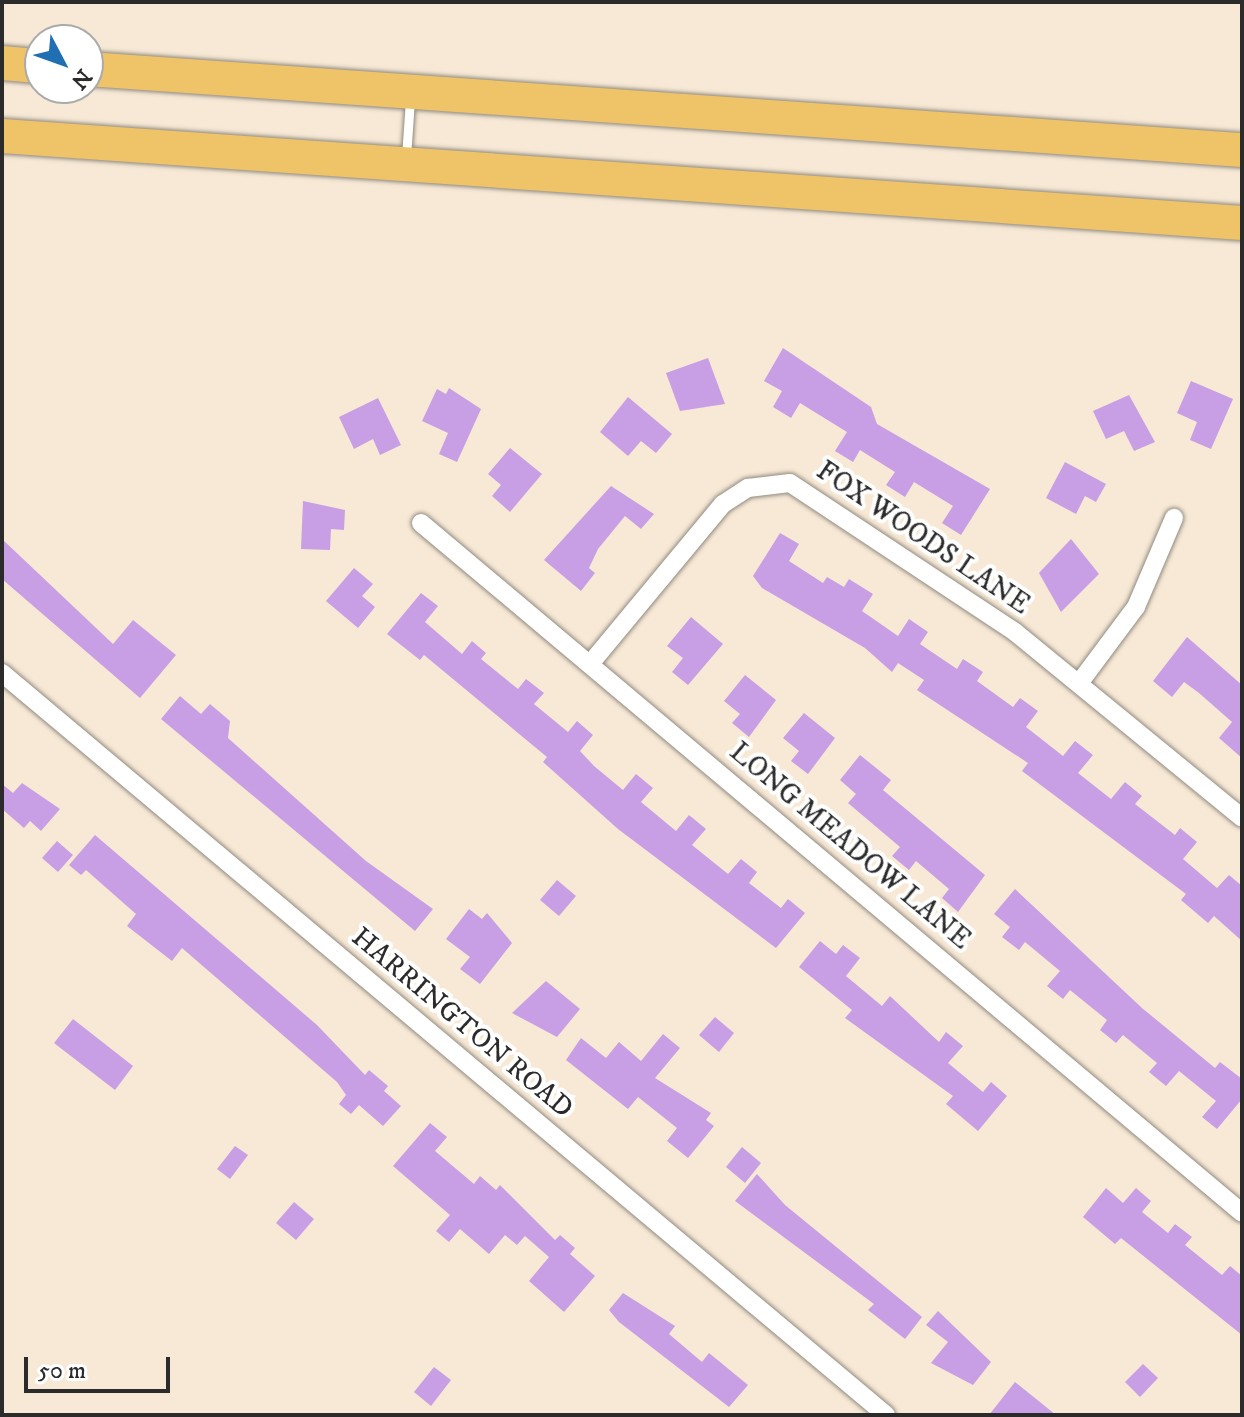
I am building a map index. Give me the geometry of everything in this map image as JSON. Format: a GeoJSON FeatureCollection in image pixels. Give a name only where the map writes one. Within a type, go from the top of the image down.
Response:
{"type":"FeatureCollection","features":[{"type":"Feature","properties":{"kind":"highway"},"geometry":{"type":"LineString","coordinates":[[2,63],[24,65]]}},
{"type":"Feature","properties":{"kind":"highway"},"geometry":{"type":"LineString","coordinates":[[104,70],[1242,150]]}},
{"type":"Feature","properties":{"kind":"highway"},"geometry":{"type":"LineString","coordinates":[[2,136],[1242,223]]}},
{"type":"Feature","properties":{"kind":"street","name":"FOX WOODS LANE"},"geometry":{"type":"LineString","coordinates":[[590,664],[723,504],[769,482],[808,491],[1080,682],[1242,818]]}},
{"type":"Feature","properties":{"kind":"street"},"geometry":{"type":"LineString","coordinates":[[1080,682],[1136,607],[1174,518]]}},
{"type":"Feature","properties":{"kind":"street","name":"LONG MEADOW LANE"},"geometry":{"type":"LineString","coordinates":[[421,523],[1242,1213]]}},
{"type":"Feature","properties":{"kind":"street","name":"HARRINGTON ROAD"},"geometry":{"type":"LineString","coordinates":[[2,673],[886,1415]]}},
{"type":"Feature","properties":{"kind":"lane"},"geometry":{"type":"LineString","coordinates":[[406,164],[411,92]]}},
{"type":"Feature","properties":{"kind":"building"},"geometry":{"type":"Polygon","coordinates":[[[783,348],[871,407],[877,424],[990,489],[961,535],[942,523],[953,506],[914,482],[905,497],[886,485],[895,472],[860,450],[853,462],[835,451],[847,432],[800,403],[791,418],[773,407],[782,391],[764,381],[783,348]]]}},
{"type":"Feature","properties":{"kind":"building"},"geometry":{"type":"Polygon","coordinates":[[[708,358],[725,404],[680,411],[666,373],[708,358]]]}},
{"type":"Feature","properties":{"kind":"building"},"geometry":{"type":"Polygon","coordinates":[[[1191,381],[1233,399],[1211,449],[1190,440],[1197,422],[1177,413],[1191,381]]]}},
{"type":"Feature","properties":{"kind":"building"},"geometry":{"type":"Polygon","coordinates":[[[449,388],[481,409],[457,462],[439,454],[448,433],[422,421],[437,389],[446,394],[449,388]]]}},
{"type":"Feature","properties":{"kind":"building"},"geometry":{"type":"Polygon","coordinates":[[[1129,395],[1155,442],[1134,451],[1124,431],[1106,439],[1093,411],[1129,395]]]}},
{"type":"Feature","properties":{"kind":"building"},"geometry":{"type":"Polygon","coordinates":[[[628,397],[672,434],[656,453],[641,441],[628,456],[600,432],[628,397]]]}},
{"type":"Feature","properties":{"kind":"building"},"geometry":{"type":"Polygon","coordinates":[[[378,398],[401,445],[380,455],[373,439],[354,449],[339,417],[378,398]]]}},
{"type":"Feature","properties":{"kind":"building"},"geometry":{"type":"Polygon","coordinates":[[[510,448],[542,474],[510,512],[492,496],[501,485],[488,474],[510,448]]]}},
{"type":"Feature","properties":{"kind":"building"},"geometry":{"type":"Polygon","coordinates":[[[1065,462],[1106,484],[1096,502],[1085,496],[1076,514],[1046,498],[1065,462]]]}},
{"type":"Feature","properties":{"kind":"building"},"geometry":{"type":"Polygon","coordinates":[[[611,486],[654,514],[641,529],[625,516],[598,549],[589,568],[595,573],[581,591],[544,560],[611,486]]]}},
{"type":"Feature","properties":{"kind":"building"},"geometry":{"type":"Polygon","coordinates":[[[303,501],[345,510],[344,530],[331,529],[330,550],[301,549],[303,501]]]}},
{"type":"Feature","properties":{"kind":"building"},"geometry":{"type":"Polygon","coordinates":[[[780,533],[799,544],[789,561],[823,583],[827,577],[844,587],[849,579],[873,594],[862,611],[898,636],[909,619],[928,632],[920,644],[957,669],[963,659],[983,672],[977,681],[1013,707],[1020,698],[1038,711],[1026,727],[1063,756],[1075,741],[1093,755],[1078,773],[1111,799],[1125,782],[1142,796],[1135,804],[1175,835],[1180,828],[1197,842],[1183,859],[1217,888],[1229,875],[1242,886],[1242,941],[1214,916],[1208,923],[1181,900],[1186,894],[1022,771],[1028,763],[917,690],[924,680],[898,663],[892,672],[865,648],[762,588],[753,576],[780,533]]]}},
{"type":"Feature","properties":{"kind":"building"},"geometry":{"type":"Polygon","coordinates":[[[2,539],[113,644],[133,620],[176,655],[140,698],[2,579],[2,539]]]}},
{"type":"Feature","properties":{"kind":"building"},"geometry":{"type":"Polygon","coordinates":[[[1071,539],[1099,574],[1061,612],[1039,573],[1071,539]]]}},
{"type":"Feature","properties":{"kind":"building"},"geometry":{"type":"Polygon","coordinates":[[[354,568],[373,584],[362,596],[375,607],[358,628],[326,601],[354,568]]]}},
{"type":"Feature","properties":{"kind":"building"},"geometry":{"type":"Polygon","coordinates":[[[421,593],[438,606],[425,622],[462,654],[472,641],[486,653],[481,659],[518,689],[526,679],[544,693],[534,704],[568,732],[577,721],[593,735],[580,751],[594,766],[623,790],[636,774],[653,788],[641,802],[676,831],[689,815],[706,829],[692,845],[728,874],[741,859],[757,872],[749,883],[781,908],[788,899],[805,913],[776,948],[618,829],[543,762],[547,757],[424,655],[420,660],[387,634],[421,593]]]}},
{"type":"Feature","properties":{"kind":"building"},"geometry":{"type":"Polygon","coordinates":[[[691,617],[723,644],[688,685],[672,672],[683,658],[667,646],[691,617]]]}},
{"type":"Feature","properties":{"kind":"building"},"geometry":{"type":"Polygon","coordinates":[[[1187,637],[1242,685],[1242,758],[1219,738],[1232,722],[1199,693],[1184,682],[1172,697],[1153,681],[1187,637]]]}},
{"type":"Feature","properties":{"kind":"building"},"geometry":{"type":"Polygon","coordinates":[[[745,675],[776,700],[749,737],[732,723],[740,714],[724,701],[745,675]]]}},
{"type":"Feature","properties":{"kind":"building"},"geometry":{"type":"Polygon","coordinates":[[[180,696],[201,714],[210,704],[230,721],[228,738],[366,861],[433,909],[415,931],[161,719],[180,696]]]}},
{"type":"Feature","properties":{"kind":"building"},"geometry":{"type":"Polygon","coordinates":[[[804,713],[835,738],[808,774],[791,761],[799,751],[783,738],[804,713]]]}},
{"type":"Feature","properties":{"kind":"building"},"geometry":{"type":"Polygon","coordinates":[[[860,755],[891,780],[883,790],[985,875],[958,912],[942,898],[949,889],[916,861],[909,870],[892,856],[900,847],[848,803],[856,794],[840,780],[860,755]]]}},
{"type":"Feature","properties":{"kind":"building"},"geometry":{"type":"Polygon","coordinates":[[[22,783],[60,809],[41,831],[30,821],[24,828],[2,809],[2,784],[13,793],[22,783]]]}},
{"type":"Feature","properties":{"kind":"building"},"geometry":{"type":"Polygon","coordinates":[[[95,835],[317,1025],[365,1075],[369,1070],[388,1086],[384,1091],[401,1106],[383,1126],[359,1105],[351,1114],[339,1104],[346,1095],[337,1082],[182,948],[172,961],[127,926],[136,914],[86,870],[81,875],[69,865],[95,835]]]}},
{"type":"Feature","properties":{"kind":"building"},"geometry":{"type":"Polygon","coordinates":[[[57,841],[73,855],[58,872],[42,858],[57,841]]]}},
{"type":"Feature","properties":{"kind":"building"},"geometry":{"type":"Polygon","coordinates":[[[557,880],[576,896],[559,916],[540,900],[557,880]]]}},
{"type":"Feature","properties":{"kind":"building"},"geometry":{"type":"Polygon","coordinates":[[[1015,889],[1142,1008],[1215,1068],[1220,1062],[1242,1079],[1242,1099],[1217,1129],[1202,1117],[1216,1101],[1179,1071],[1166,1086],[1149,1072],[1157,1063],[1123,1035],[1116,1043],[1100,1030],[1107,1020],[1070,990],[1063,999],[1047,986],[1060,971],[1025,942],[1019,950],[1002,937],[1010,927],[994,914],[1015,889]]]}},
{"type":"Feature","properties":{"kind":"building"},"geometry":{"type":"Polygon","coordinates":[[[469,909],[482,919],[487,913],[512,943],[480,984],[460,969],[470,957],[446,939],[469,909]]]}},
{"type":"Feature","properties":{"kind":"building"},"geometry":{"type":"Polygon","coordinates":[[[820,941],[836,954],[843,945],[860,958],[846,976],[882,1006],[890,996],[939,1042],[946,1032],[963,1046],[948,1063],[983,1092],[991,1082],[1007,1096],[978,1131],[946,1104],[953,1096],[845,1018],[852,1010],[799,967],[820,941]]]}},
{"type":"Feature","properties":{"kind":"building"},"geometry":{"type":"Polygon","coordinates":[[[546,981],[580,1009],[557,1037],[512,1013],[546,981]]]}},
{"type":"Feature","properties":{"kind":"building"},"geometry":{"type":"Polygon","coordinates":[[[715,1017],[734,1033],[719,1052],[699,1035],[715,1017]]]}},
{"type":"Feature","properties":{"kind":"building"},"geometry":{"type":"Polygon","coordinates":[[[73,1019],[133,1066],[115,1090],[54,1043],[73,1019]]]}},
{"type":"Feature","properties":{"kind":"building"},"geometry":{"type":"Polygon","coordinates":[[[663,1034],[680,1048],[655,1078],[711,1113],[706,1120],[714,1126],[688,1158],[667,1141],[677,1128],[638,1097],[628,1109],[566,1060],[581,1038],[606,1058],[619,1042],[641,1061],[663,1034]]]}},
{"type":"Feature","properties":{"kind":"building"},"geometry":{"type":"Polygon","coordinates":[[[430,1123],[447,1137],[435,1151],[474,1184],[480,1176],[496,1190],[500,1185],[555,1240],[560,1235],[575,1248],[570,1254],[595,1276],[564,1312],[529,1281],[549,1257],[525,1236],[517,1245],[505,1235],[489,1254],[460,1229],[449,1242],[436,1231],[450,1215],[393,1166],[430,1123]]]}},
{"type":"Feature","properties":{"kind":"building"},"geometry":{"type":"Polygon","coordinates":[[[235,1146],[248,1155],[230,1179],[217,1169],[235,1146]]]}},
{"type":"Feature","properties":{"kind":"building"},"geometry":{"type":"Polygon","coordinates":[[[742,1147],[761,1163],[745,1183],[726,1167],[742,1147]]]}},
{"type":"Feature","properties":{"kind":"building"},"geometry":{"type":"Polygon","coordinates":[[[757,1174],[785,1205],[922,1317],[905,1339],[868,1310],[874,1304],[735,1201],[757,1174]]]}},
{"type":"Feature","properties":{"kind":"building"},"geometry":{"type":"Polygon","coordinates":[[[1106,1188],[1123,1203],[1136,1188],[1151,1201],[1142,1212],[1168,1233],[1175,1224],[1192,1237],[1185,1245],[1222,1275],[1230,1266],[1242,1276],[1242,1335],[1121,1238],[1115,1244],[1083,1217],[1106,1188]]]}},
{"type":"Feature","properties":{"kind":"building"},"geometry":{"type":"Polygon","coordinates":[[[294,1202],[314,1219],[296,1240],[276,1223],[294,1202]]]}},
{"type":"Feature","properties":{"kind":"building"},"geometry":{"type":"Polygon","coordinates":[[[623,1293],[675,1326],[669,1334],[702,1362],[709,1353],[748,1385],[729,1407],[619,1322],[609,1310],[623,1293]]]}},
{"type":"Feature","properties":{"kind":"building"},"geometry":{"type":"Polygon","coordinates":[[[938,1311],[991,1362],[973,1385],[931,1363],[948,1342],[926,1325],[938,1311]]]}},
{"type":"Feature","properties":{"kind":"building"},"geometry":{"type":"Polygon","coordinates":[[[1143,1364],[1158,1378],[1140,1397],[1125,1382],[1143,1364]]]}},
{"type":"Feature","properties":{"kind":"building"},"geometry":{"type":"Polygon","coordinates":[[[434,1367],[451,1380],[431,1406],[414,1392],[434,1367]]]}},
{"type":"Feature","properties":{"kind":"building"},"geometry":{"type":"Polygon","coordinates":[[[1015,1382],[1056,1415],[989,1415],[1015,1382]]]}}]}
